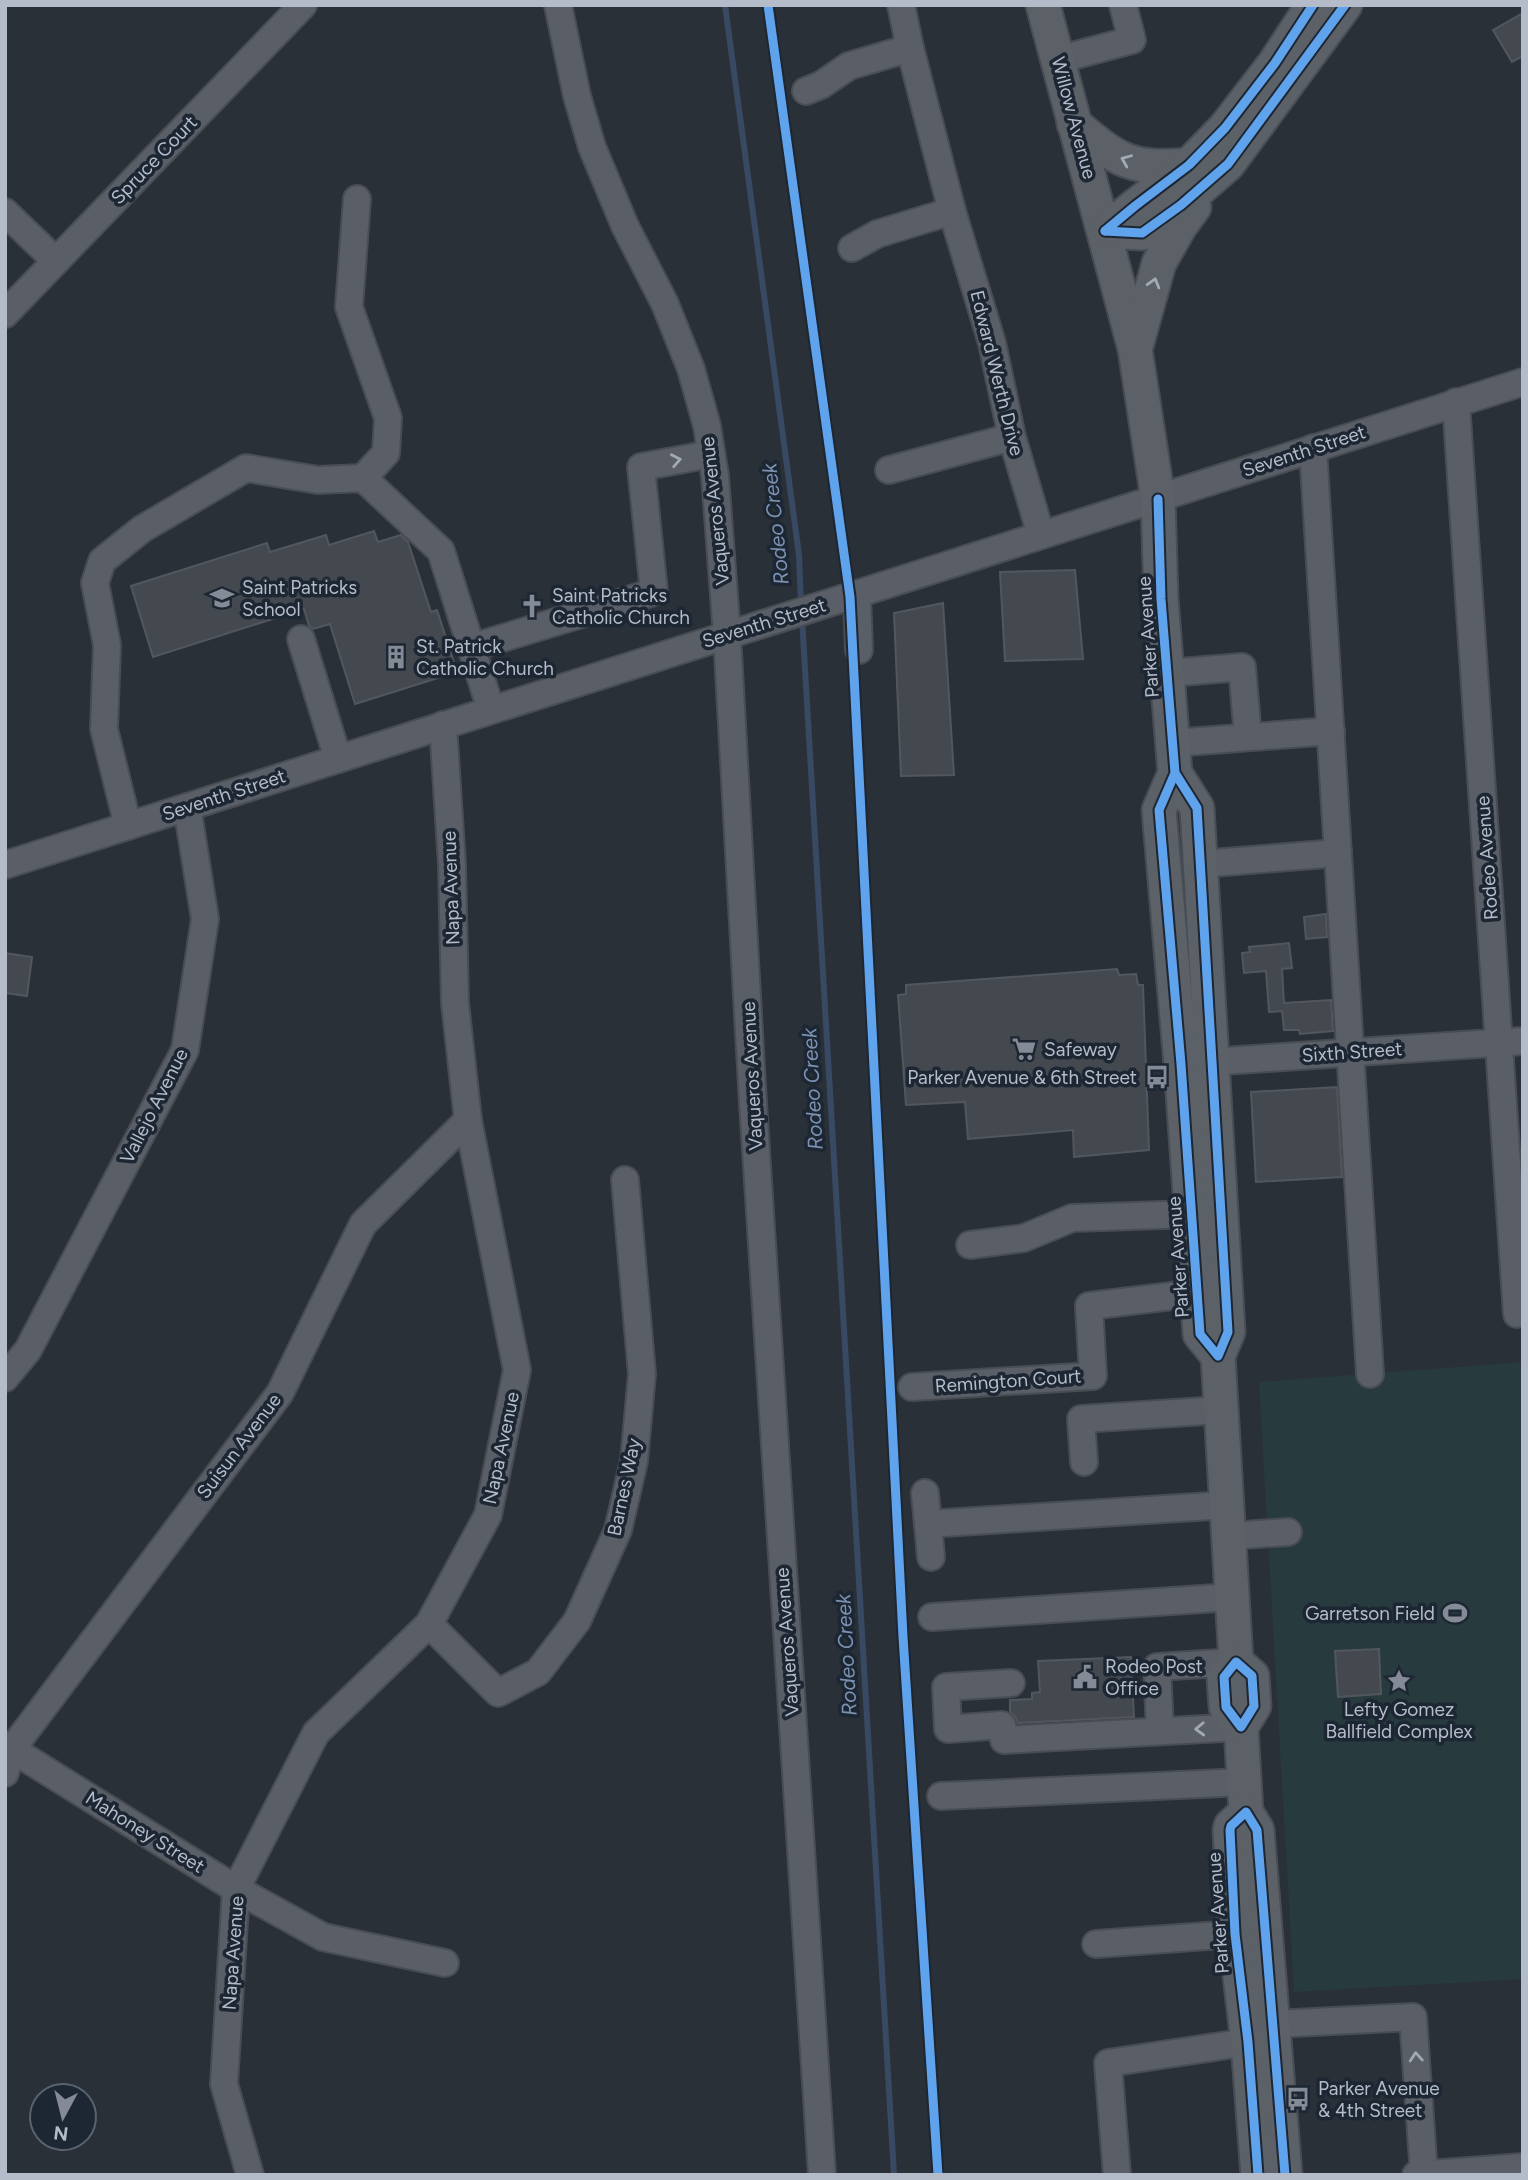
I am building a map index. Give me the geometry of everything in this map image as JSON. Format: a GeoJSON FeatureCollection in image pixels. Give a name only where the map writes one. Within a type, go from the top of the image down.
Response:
{"type":"FeatureCollection","features":[{"type":"Feature","properties":{"kind":"main road","name":"Willow Avenue"},"geometry":{"type":"LineString","coordinates":[[1043,5],[1105,231]]}},
{"type":"Feature","properties":{"kind":"main road"},"geometry":{"type":"LineString","coordinates":[[1105,231],[1189,165],[1233,117],[1275,64],[1313,5]]}},
{"type":"Feature","properties":{"kind":"main road"},"geometry":{"type":"LineString","coordinates":[[1135,349],[1160,264],[1180,226],[1345,5]]}},
{"type":"Feature","properties":{"kind":"main road"},"geometry":{"type":"LineString","coordinates":[[1074,124],[1104,149],[1140,166],[1158,168],[1189,165]]}},
{"type":"Feature","properties":{"kind":"main road"},"geometry":{"type":"LineString","coordinates":[[1105,231],[1142,233],[1181,205],[1228,164]]}},
{"type":"Feature","properties":{"kind":"main road","name":"Parker Avenue"},"geometry":{"type":"LineString","coordinates":[[1105,231],[1135,349],[1158,499],[1161,599],[1174,758],[1159,810],[1197,1062],[1228,1332],[1218,1356],[1236,1662],[1252,1676],[1254,1706],[1241,1727],[1245,1797],[1257,1830],[1261,2033],[1258,2175]]}},
{"type":"Feature","properties":{"kind":"main road","name":"Parker Avenue"},"geometry":{"type":"LineString","coordinates":[[1174,758],[1197,808],[1200,864],[1192,1214],[1200,1334],[1218,1356]]}},
{"type":"Feature","properties":{"kind":"main road","name":"Parker Avenue"},"geometry":{"type":"LineString","coordinates":[[1245,1797],[1230,1830],[1235,1934],[1261,2033],[1284,2175]]}},
{"type":"Feature","properties":{"kind":"street","name":"Spruce Court"},"geometry":{"type":"LineString","coordinates":[[5,314],[303,5]]}},
{"type":"Feature","properties":{"kind":"street","name":"Vaqueros Avenue"},"geometry":{"type":"LineString","coordinates":[[558,5],[577,96],[592,147],[625,226],[666,304],[691,369],[707,426],[715,476],[822,2175]]}},
{"type":"Feature","properties":{"kind":"street","name":"Edward Werth Drive"},"geometry":{"type":"LineString","coordinates":[[901,5],[952,211],[992,343],[1012,437],[1041,535]]}},
{"type":"Feature","properties":{"kind":"street"},"geometry":{"type":"LineString","coordinates":[[1058,60],[1132,40],[1123,5]]}},
{"type":"Feature","properties":{"kind":"street"},"geometry":{"type":"LineString","coordinates":[[806,91],[821,85],[849,66],[910,48]]}},
{"type":"Feature","properties":{"kind":"street"},"geometry":{"type":"LineString","coordinates":[[128,826],[104,729],[107,645],[95,583],[102,561],[142,529],[246,468],[318,480],[363,478],[386,453],[388,418],[349,307],[357,199]]}},
{"type":"Feature","properties":{"kind":"street"},"geometry":{"type":"LineString","coordinates":[[852,248],[877,233],[952,211]]}},
{"type":"Feature","properties":{"kind":"street"},"geometry":{"type":"LineString","coordinates":[[5,212],[56,261]]}},
{"type":"Feature","properties":{"kind":"street","name":"Seventh Street"},"geometry":{"type":"LineString","coordinates":[[5,865],[1523,382]]}},
{"type":"Feature","properties":{"kind":"street","name":"Rodeo Avenue"},"geometry":{"type":"LineString","coordinates":[[1456,402],[1511,1042],[1517,1314]]}},
{"type":"Feature","properties":{"kind":"street"},"geometry":{"type":"LineString","coordinates":[[889,470],[1012,437]]}},
{"type":"Feature","properties":{"kind":"street"},"geometry":{"type":"LineString","coordinates":[[1313,448],[1370,1374]]}},
{"type":"Feature","properties":{"kind":"street"},"geometry":{"type":"LineString","coordinates":[[470,648],[654,592],[642,467],[711,454]]}},
{"type":"Feature","properties":{"kind":"street"},"geometry":{"type":"LineString","coordinates":[[363,478],[441,551],[491,710]]}},
{"type":"Feature","properties":{"kind":"street"},"geometry":{"type":"LineString","coordinates":[[845,598],[859,650]]}},
{"type":"Feature","properties":{"kind":"street"},"geometry":{"type":"LineString","coordinates":[[301,639],[338,759]]}},
{"type":"Feature","properties":{"kind":"street"},"geometry":{"type":"LineString","coordinates":[[1168,673],[1242,667],[1248,737]]}},
{"type":"Feature","properties":{"kind":"street","name":"Napa Avenue"},"geometry":{"type":"LineString","coordinates":[[250,2175],[223,2084],[236,1889],[316,1733],[429,1624],[488,1515],[517,1370],[468,1120],[455,1003],[452,864],[443,725]]}},
{"type":"Feature","properties":{"kind":"street"},"geometry":{"type":"LineString","coordinates":[[1174,758],[1248,737],[1331,731]]}},
{"type":"Feature","properties":{"kind":"street","name":"Vallejo Avenue"},"geometry":{"type":"LineString","coordinates":[[5,1378],[28,1350],[185,1050],[205,919],[187,807]]}},
{"type":"Feature","properties":{"kind":"street"},"geometry":{"type":"LineString","coordinates":[[1200,864],[1338,853]]}},
{"type":"Feature","properties":{"kind":"street","name":"Sixth Street"},"geometry":{"type":"LineString","coordinates":[[1197,1062],[1511,1042]]}},
{"type":"Feature","properties":{"kind":"street","name":"Suisun Avenue"},"geometry":{"type":"LineString","coordinates":[[7,1756],[280,1393],[363,1224],[468,1120]]}},
{"type":"Feature","properties":{"kind":"street","name":"Barnes Way"},"geometry":{"type":"LineString","coordinates":[[429,1624],[498,1693],[538,1672],[577,1621],[618,1530],[634,1461],[642,1374],[625,1180]]}},
{"type":"Feature","properties":{"kind":"street"},"geometry":{"type":"LineString","coordinates":[[970,1245],[1024,1238],[1072,1218],[1192,1214]]}},
{"type":"Feature","properties":{"kind":"street","name":"Remington Court"},"geometry":{"type":"LineString","coordinates":[[912,1387],[1093,1376],[1089,1306],[1197,1293]]}},
{"type":"Feature","properties":{"kind":"street"},"geometry":{"type":"LineString","coordinates":[[1079,1376],[1084,1462]]}},
{"type":"Feature","properties":{"kind":"street"},"geometry":{"type":"LineString","coordinates":[[1081,1419],[1221,1410]]}},
{"type":"Feature","properties":{"kind":"street"},"geometry":{"type":"LineString","coordinates":[[925,1493],[931,1557]]}},
{"type":"Feature","properties":{"kind":"street"},"geometry":{"type":"LineString","coordinates":[[928,1524],[1228,1520],[1288,1532]]}},
{"type":"Feature","properties":{"kind":"street"},"geometry":{"type":"LineString","coordinates":[[932,1617],[1233,1597]]}},
{"type":"Feature","properties":{"kind":"street"},"geometry":{"type":"LineString","coordinates":[[1160,1730],[1157,1667],[1236,1662]]}},
{"type":"Feature","properties":{"kind":"street"},"geometry":{"type":"LineString","coordinates":[[1011,1683],[946,1687],[948,1729],[1002,1725],[1004,1740],[1241,1727]]}},
{"type":"Feature","properties":{"kind":"street","name":"Mahoney Street"},"geometry":{"type":"LineString","coordinates":[[7,1756],[323,1937],[446,1964]]}},
{"type":"Feature","properties":{"kind":"street"},"geometry":{"type":"LineString","coordinates":[[941,1796],[1245,1797]]}},
{"type":"Feature","properties":{"kind":"street"},"geometry":{"type":"LineString","coordinates":[[1096,1944],[1235,1934]]}},
{"type":"Feature","properties":{"kind":"street"},"geometry":{"type":"LineString","coordinates":[[1117,2175],[1108,2063],[1261,2033],[1413,2017],[1424,2174]]}},
{"type":"Feature","properties":{"kind":"street"},"geometry":{"type":"LineString","coordinates":[[1416,2175],[1523,2167]]}},
{"type":"Feature","properties":{"kind":"green space","name":"Lefty Gomez Ballfield Complex"},"geometry":{"type":"Polygon","coordinates":[[[1523,1362],[1523,1979],[1294,1992],[1259,1382],[1523,1362]]]}},
{"type":"Feature","properties":{"kind":"building"},"geometry":{"type":"Polygon","coordinates":[[[1523,13],[1523,56],[1512,62],[1493,30],[1523,13]]]}},
{"type":"Feature","properties":{"kind":"building"},"geometry":{"type":"Polygon","coordinates":[[[374,531],[378,542],[401,535],[408,542],[431,612],[437,610],[457,672],[355,704],[330,624],[313,629],[309,626],[304,609],[153,657],[131,586],[267,543],[270,552],[326,535],[329,545],[374,531]]]}},
{"type":"Feature","properties":{"kind":"building"},"geometry":{"type":"Polygon","coordinates":[[[1075,570],[1083,659],[1005,661],[1000,572],[1075,570]]]}},
{"type":"Feature","properties":{"kind":"building"},"geometry":{"type":"Polygon","coordinates":[[[943,603],[954,775],[901,776],[894,613],[943,603]]]}},
{"type":"Feature","properties":{"kind":"building"},"geometry":{"type":"Polygon","coordinates":[[[1326,914],[1327,937],[1306,939],[1304,917],[1326,914]]]}},
{"type":"Feature","properties":{"kind":"building"},"geometry":{"type":"Polygon","coordinates":[[[1289,943],[1292,968],[1282,969],[1284,1003],[1331,1000],[1333,1031],[1300,1034],[1299,1030],[1284,1030],[1282,1011],[1269,1012],[1266,971],[1244,973],[1242,953],[1250,952],[1249,947],[1289,943]]]}},
{"type":"Feature","properties":{"kind":"building"},"geometry":{"type":"Polygon","coordinates":[[[5,953],[32,957],[27,996],[5,993],[5,953]]]}},
{"type":"Feature","properties":{"kind":"building","name":"Safeway"},"geometry":{"type":"Polygon","coordinates":[[[1117,969],[1119,975],[1136,974],[1138,985],[1143,985],[1149,1150],[1074,1157],[1073,1130],[968,1139],[965,1102],[906,1105],[898,995],[906,994],[906,985],[1117,969]]]}},
{"type":"Feature","properties":{"kind":"building"},"geometry":{"type":"Polygon","coordinates":[[[1337,1087],[1342,1177],[1256,1182],[1251,1092],[1337,1087]]]}},
{"type":"Feature","properties":{"kind":"building"},"geometry":{"type":"Polygon","coordinates":[[[1379,1649],[1381,1694],[1338,1697],[1335,1651],[1379,1649]]]}},
{"type":"Feature","properties":{"kind":"building","name":"Rodeo Post Office"},"geometry":{"type":"Polygon","coordinates":[[[1131,1657],[1134,1717],[1018,1723],[1010,1712],[1010,1700],[1032,1699],[1032,1693],[1040,1692],[1038,1661],[1131,1657]]]}},
{"type":"Feature","properties":{"kind":"waterway","name":"Rodeo Creek"},"geometry":{"type":"LineString","coordinates":[[725,5],[799,555],[801,604]]}},
{"type":"Feature","properties":{"kind":"waterway","name":"Rodeo Creek"},"geometry":{"type":"LineString","coordinates":[[802,618],[894,2175]]}},
{"type":"Feature","properties":{"kind":"cycle path"},"geometry":{"type":"LineString","coordinates":[[768,5],[850,597],[903,1637],[938,2175]]}},
{"type":"Feature","properties":{"kind":"cycle path"},"geometry":{"type":"LineString","coordinates":[[1105,231],[1189,165],[1225,128],[1275,63],[1313,5]]}},
{"type":"Feature","properties":{"kind":"cycle path"},"geometry":{"type":"LineString","coordinates":[[1105,231],[1142,233],[1181,205],[1228,164],[1345,5]]}},
{"type":"Feature","properties":{"kind":"cycle path"},"geometry":{"type":"LineString","coordinates":[[1158,499],[1161,599],[1175,773],[1197,808],[1228,1332],[1218,1356],[1200,1334],[1181,1064],[1159,810],[1175,773]]}},
{"type":"Feature","properties":{"kind":"cycle path"},"geometry":{"type":"LineString","coordinates":[[1236,1662],[1252,1676],[1254,1706],[1241,1727],[1226,1707],[1224,1677],[1236,1662]]}},
{"type":"Feature","properties":{"kind":"cycle path"},"geometry":{"type":"LineString","coordinates":[[1258,2175],[1248,2042],[1235,1934],[1230,1830],[1246,1812],[1257,1830],[1285,2175]]}},
{"type":"Feature","properties":{"kind":"place","name":"Saint Patricks School"},"geometry":{"type":"Point","coordinates":[222,598]}},
{"type":"Feature","properties":{"kind":"place","name":"Saint Patricks Catholic Church"},"geometry":{"type":"Point","coordinates":[532,606]}},
{"type":"Feature","properties":{"kind":"place","name":"St. Patrick Catholic Church"},"geometry":{"type":"Point","coordinates":[396,657]}},
{"type":"Feature","properties":{"kind":"place","name":"Safeway"},"geometry":{"type":"Point","coordinates":[1024,1049]}},
{"type":"Feature","properties":{"kind":"place","name":"Parker Avenue & 6th Street"},"geometry":{"type":"Point","coordinates":[1157,1077]}},
{"type":"Feature","properties":{"kind":"place","name":"Garretson Field"},"geometry":{"type":"Point","coordinates":[1455,1613]}},
{"type":"Feature","properties":{"kind":"place","name":"Rodeo Post Office"},"geometry":{"type":"Point","coordinates":[1085,1677]}},
{"type":"Feature","properties":{"kind":"place","name":"Lefty Gomez Ballfield Complex"},"geometry":{"type":"Point","coordinates":[1399,1681]}},
{"type":"Feature","properties":{"kind":"place","name":"Parker Avenue & 4th Street"},"geometry":{"type":"Point","coordinates":[1298,2099]}}]}
